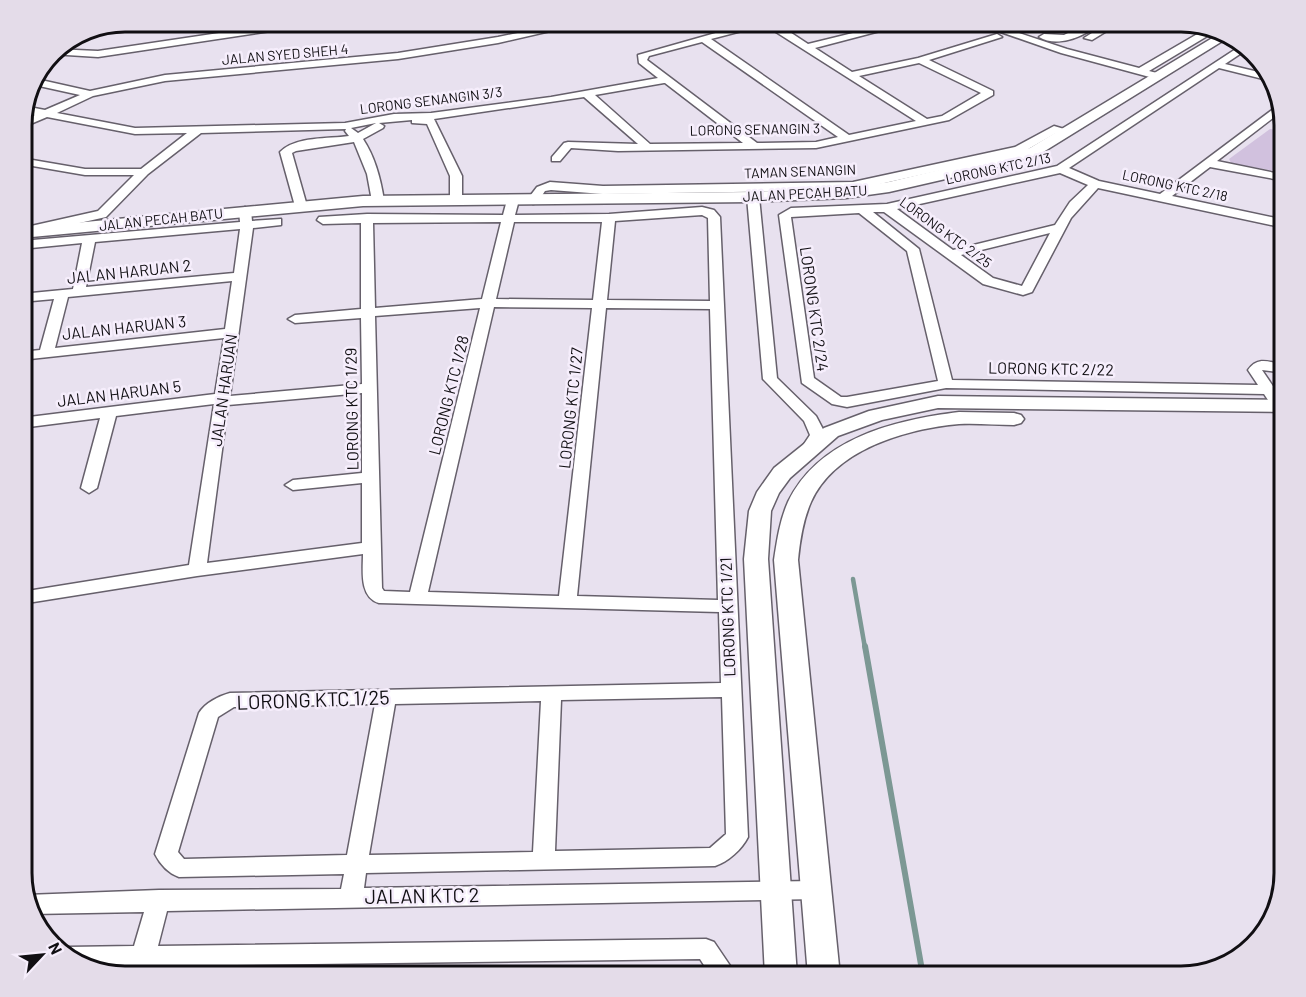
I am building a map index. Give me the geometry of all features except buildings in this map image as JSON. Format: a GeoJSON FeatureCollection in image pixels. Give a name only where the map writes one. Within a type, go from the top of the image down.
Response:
{"type":"FeatureCollection","features":[{"type":"Feature","properties":{"kind":"street"},"geometry":{"type":"LineString","coordinates":[[66,53],[98,54],[251,31]]}},
{"type":"Feature","properties":{"kind":"street","name":"JALAN SYED SHEH 4"},"geometry":{"type":"LineString","coordinates":[[90,94],[165,78],[398,56],[541,31]]}},
{"type":"Feature","properties":{"kind":"street"},"geometry":{"type":"LineString","coordinates":[[729,31],[641,57],[642,61],[664,80],[753,146]]}},
{"type":"Feature","properties":{"kind":"street"},"geometry":{"type":"LineString","coordinates":[[782,31],[925,122]]}},
{"type":"Feature","properties":{"kind":"street"},"geometry":{"type":"LineString","coordinates":[[806,47],[872,31]]}},
{"type":"Feature","properties":{"kind":"street"},"geometry":{"type":"LineString","coordinates":[[1004,31],[1064,51],[1156,76]]}},
{"type":"Feature","properties":{"kind":"street"},"geometry":{"type":"LineString","coordinates":[[1031,31],[1055,39],[1066,38],[1082,31],[1095,34]]}},
{"type":"Feature","properties":{"kind":"street"},"geometry":{"type":"LineString","coordinates":[[1064,51],[1100,31]]}},
{"type":"Feature","properties":{"kind":"street"},"geometry":{"type":"LineString","coordinates":[[1139,72],[1205,34]]}},
{"type":"Feature","properties":{"kind":"street"},"geometry":{"type":"LineString","coordinates":[[850,75],[920,60],[997,37]]}},
{"type":"Feature","properties":{"kind":"street"},"geometry":{"type":"LineString","coordinates":[[703,38],[847,138]]}},
{"type":"Feature","properties":{"kind":"street","name":"JALAN PECAH BATU"},"geometry":{"type":"LineString","coordinates":[[32,230],[106,219],[246,218],[301,206],[378,201],[753,197],[846,193],[890,186],[1035,151],[1218,39]]}},
{"type":"Feature","properties":{"kind":"street","name":"LORONG KTC 2/13"},"geometry":{"type":"LineString","coordinates":[[791,212],[887,208],[1062,169],[1238,51]]}},
{"type":"Feature","properties":{"kind":"street","name":"LORONG SENANGIN 3"},"geometry":{"type":"LineString","coordinates":[[556,159],[568,145],[647,147],[816,145],[945,118],[989,93],[920,60]]}},
{"type":"Feature","properties":{"kind":"street"},"geometry":{"type":"LineString","coordinates":[[1218,65],[1260,76]]}},
{"type":"Feature","properties":{"kind":"street","name":"LORONG SENANGIN 3/3"},"geometry":{"type":"LineString","coordinates":[[33,111],[118,129],[198,130],[345,126],[394,117],[431,116],[587,94],[664,80]]}},
{"type":"Feature","properties":{"kind":"street"},"geometry":{"type":"LineString","coordinates":[[42,83],[90,94]]}},
{"type":"Feature","properties":{"kind":"street"},"geometry":{"type":"LineString","coordinates":[[32,121],[90,94]]}},
{"type":"Feature","properties":{"kind":"street"},"geometry":{"type":"LineString","coordinates":[[587,94],[647,147]]}},
{"type":"Feature","properties":{"kind":"street"},"geometry":{"type":"LineString","coordinates":[[1162,198],[1273,116]]}},
{"type":"Feature","properties":{"kind":"street"},"geometry":{"type":"LineString","coordinates":[[301,206],[286,152],[296,146],[358,138],[369,128],[385,124],[430,121],[456,176],[456,199]]}},
{"type":"Feature","properties":{"kind":"street"},"geometry":{"type":"LineString","coordinates":[[345,126],[358,138],[377,190],[378,201]]}},
{"type":"Feature","properties":{"kind":"street","name":"TAMAN SENANGIN"},"geometry":{"type":"LineString","coordinates":[[533,200],[541,189],[550,186],[603,190],[853,186],[1014,152],[1054,129],[1065,131]]}},
{"type":"Feature","properties":{"kind":"street"},"geometry":{"type":"LineString","coordinates":[[106,219],[144,172],[198,130]]}},
{"type":"Feature","properties":{"kind":"street"},"geometry":{"type":"LineString","coordinates":[[32,163],[85,172],[144,172]]}},
{"type":"Feature","properties":{"kind":"street"},"geometry":{"type":"LineString","coordinates":[[1208,163],[1274,176]]}},
{"type":"Feature","properties":{"kind":"street","name":"LORONG KTC 2/18"},"geometry":{"type":"LineString","coordinates":[[1062,169],[1096,184],[1274,222]]}},
{"type":"Feature","properties":{"kind":"street"},"geometry":{"type":"LineString","coordinates":[[950,254],[1060,227],[1087,191],[1096,184]]}},
{"type":"Feature","properties":{"kind":"street"},"geometry":{"type":"LineString","coordinates":[[718,197],[745,207],[755,215]]}},
{"type":"Feature","properties":{"kind":"street"},"geometry":{"type":"LineString","coordinates":[[753,197],[770,380],[777,390],[810,418],[824,423],[849,425]]}},
{"type":"Feature","properties":{"kind":"street","name":"LORONG KTC 1/28"},"geometry":{"type":"LineString","coordinates":[[417,599],[513,200]]}},
{"type":"Feature","properties":{"kind":"street","name":"LORONG KTC 2/25"},"geometry":{"type":"LineString","coordinates":[[887,208],[988,281],[1023,291],[1027,289],[1060,227]]}},
{"type":"Feature","properties":{"kind":"street"},"geometry":{"type":"LineString","coordinates":[[863,210],[913,249],[946,384]]}},
{"type":"Feature","properties":{"kind":"street","name":"LORONG KTC 1/21"},"geometry":{"type":"LineString","coordinates":[[323,220],[609,218],[702,211],[714,217],[715,304],[737,837],[715,857],[358,864]]}},
{"type":"Feature","properties":{"kind":"street","name":"LORONG KTC 2/24"},"geometry":{"type":"LineString","coordinates":[[791,212],[786,215],[807,380],[837,400]]}},
{"type":"Feature","properties":{"kind":"street"},"geometry":{"type":"LineString","coordinates":[[32,244],[89,239],[246,218],[277,222]]}},
{"type":"Feature","properties":{"kind":"street","name":"JALAN HARUAN"},"geometry":{"type":"LineString","coordinates":[[197,570],[240,276],[246,218]]}},
{"type":"Feature","properties":{"kind":"street","name":"LORONG KTC 1/29"},"geometry":{"type":"LineString","coordinates":[[367,218],[373,588],[379,597],[417,599]]}},
{"type":"Feature","properties":{"kind":"street","name":"LORONG KTC 1/27"},"geometry":{"type":"LineString","coordinates":[[567,602],[609,218]]}},
{"type":"Feature","properties":{"kind":"street"},"geometry":{"type":"LineString","coordinates":[[79,292],[89,239]]}},
{"type":"Feature","properties":{"kind":"street","name":"JALAN HARUAN 2"},"geometry":{"type":"LineString","coordinates":[[32,297],[240,276]]}},
{"type":"Feature","properties":{"kind":"street"},"geometry":{"type":"LineString","coordinates":[[46,354],[62,294]]}},
{"type":"Feature","properties":{"kind":"street"},"geometry":{"type":"LineString","coordinates":[[295,319],[488,303],[715,304]]}},
{"type":"Feature","properties":{"kind":"street","name":"JALAN HARUAN 3"},"geometry":{"type":"LineString","coordinates":[[32,355],[231,333]]}},
{"type":"Feature","properties":{"kind":"street"},"geometry":{"type":"LineString","coordinates":[[1274,367],[1259,365],[1255,370],[1274,398]]}},
{"type":"Feature","properties":{"kind":"street","name":"LORONG KTC 2/22"},"geometry":{"type":"LineString","coordinates":[[837,400],[856,401],[946,384],[1274,406]]}},
{"type":"Feature","properties":{"kind":"street","name":"JALAN HARUAN 5"},"geometry":{"type":"LineString","coordinates":[[32,422],[222,399],[369,388]]}},
{"type":"Feature","properties":{"kind":"street"},"geometry":{"type":"LineString","coordinates":[[780,966],[756,559],[760,511],[768,492],[782,473],[810,447],[831,432],[876,415],[938,402],[1274,406]]}},
{"type":"Feature","properties":{"kind":"street"},"geometry":{"type":"LineString","coordinates":[[823,966],[786,560],[791,526],[799,505],[803,495],[819,475],[838,458],[859,445],[888,433],[960,418],[1274,406]]}},
{"type":"Feature","properties":{"kind":"street"},"geometry":{"type":"LineString","coordinates":[[89,488],[109,412]]}},
{"type":"Feature","properties":{"kind":"street"},"geometry":{"type":"LineString","coordinates":[[810,418],[818,435],[810,447]]}},
{"type":"Feature","properties":{"kind":"street"},"geometry":{"type":"LineString","coordinates":[[293,484],[370,477]]}},
{"type":"Feature","properties":{"kind":"street"},"geometry":{"type":"LineString","coordinates":[[32,596],[197,570],[371,547]]}},
{"type":"Feature","properties":{"kind":"street"},"geometry":{"type":"LineString","coordinates":[[417,599],[727,606]]}},
{"type":"Feature","properties":{"kind":"street","name":"LORONG KTC 1/25"},"geometry":{"type":"LineString","coordinates":[[358,864],[179,868],[166,854],[209,713],[230,700],[730,690]]}},
{"type":"Feature","properties":{"kind":"street"},"geometry":{"type":"LineString","coordinates":[[544,860],[551,694]]}},
{"type":"Feature","properties":{"kind":"street"},"geometry":{"type":"LineString","coordinates":[[351,897],[386,697]]}},
{"type":"Feature","properties":{"kind":"street","name":"JALAN KTC 2"},"geometry":{"type":"LineString","coordinates":[[38,904],[816,890]]}},
{"type":"Feature","properties":{"kind":"street"},"geometry":{"type":"LineString","coordinates":[[140,966],[159,900]]}},
{"type":"Feature","properties":{"kind":"street"},"geometry":{"type":"LineString","coordinates":[[93,960],[140,966],[706,949],[719,966]]}},
{"type":"Feature","properties":{"kind":"shaded area"},"geometry":{"type":"Polygon","coordinates":[[[1270,129],[1274,130],[1274,171],[1231,163],[1229,159],[1270,129]]]}},
{"type":"Feature","properties":{"kind":"waterway"},"geometry":{"type":"LineString","coordinates":[[853,579],[865,648]]}},
{"type":"Feature","properties":{"kind":"waterway"},"geometry":{"type":"LineString","coordinates":[[865,646],[921,966]]}}]}
